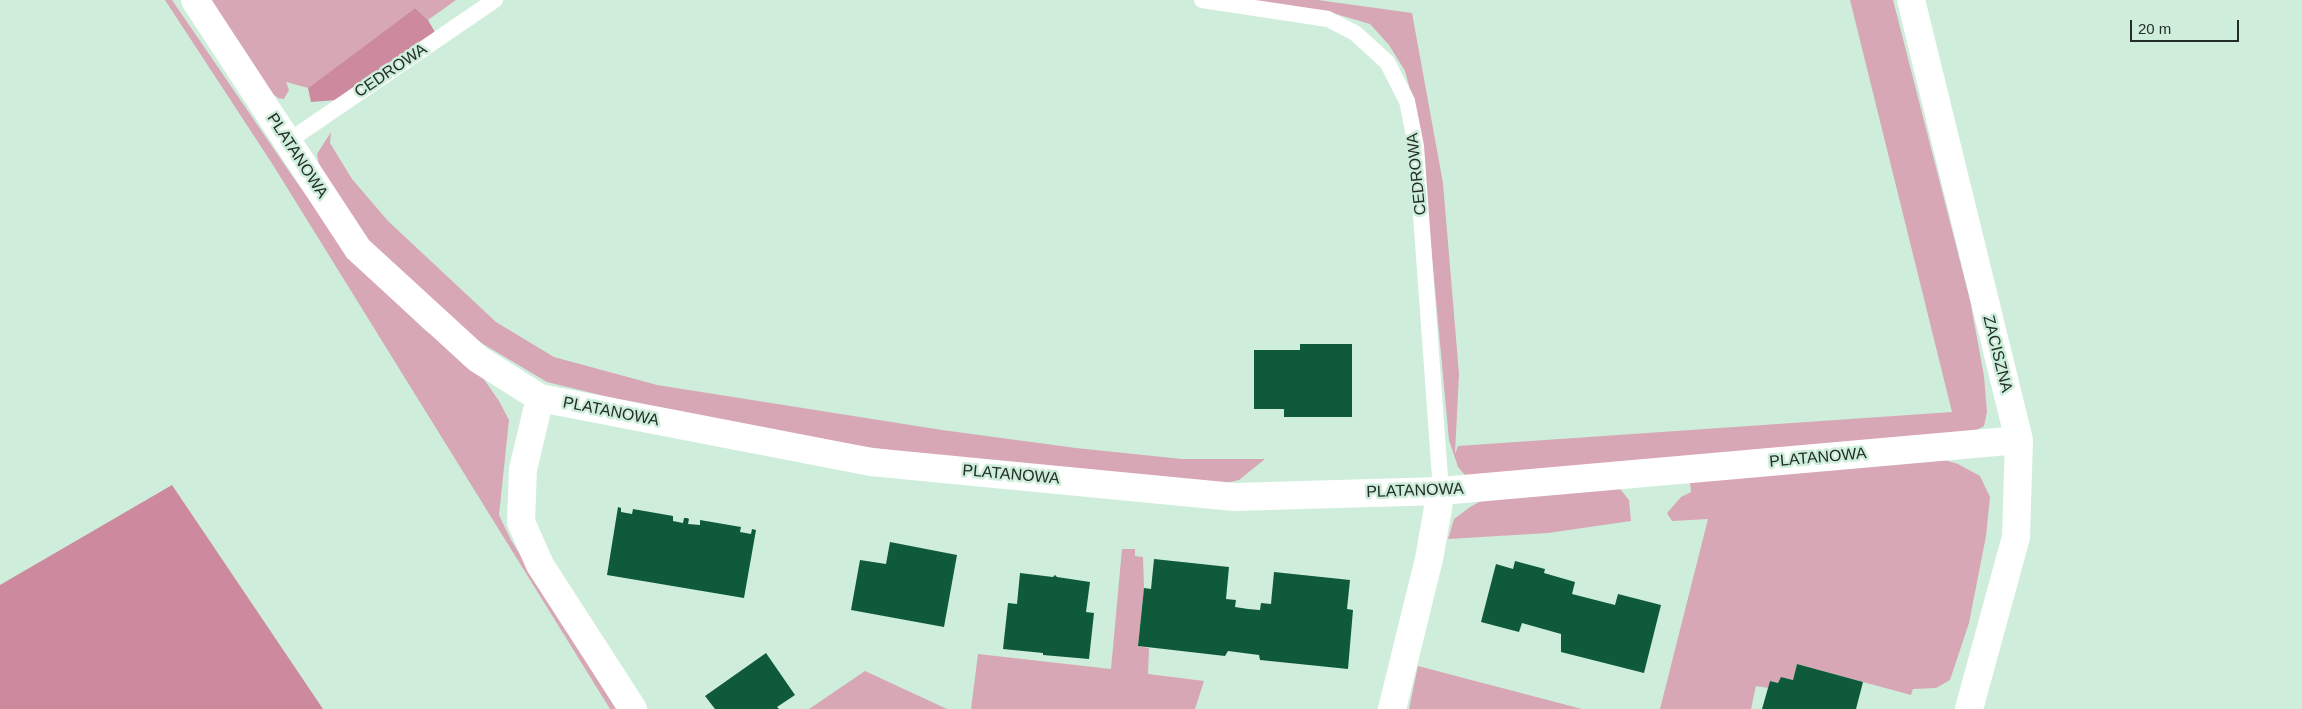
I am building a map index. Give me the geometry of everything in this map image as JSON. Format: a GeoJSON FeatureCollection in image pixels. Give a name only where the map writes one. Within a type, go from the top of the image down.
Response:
{"type":"FeatureCollection","features":[{"type":"Feature","properties":{"kind":"street","name":"PLATANOWA"},"geometry":{"type":"LineString","coordinates":[[195,0],[358,249],[478,359],[540,398],[871,462],[1234,497],[1441,491],[2018,440]]}},
{"type":"Feature","properties":{"kind":"street","name":"ZACISZNA"},"geometry":{"type":"LineString","coordinates":[[1911,0],[2018,440],[2016,537],[1969,709]]}},
{"type":"Feature","properties":{"kind":"street"},"geometry":{"type":"LineString","coordinates":[[540,398],[523,469],[521,522],[540,565],[632,709]]}},
{"type":"Feature","properties":{"kind":"street"},"geometry":{"type":"LineString","coordinates":[[1392,709],[1429,559],[1441,491]]}},
{"type":"Feature","properties":{"kind":"lane","name":"CEDROWA"},"geometry":{"type":"LineString","coordinates":[[287,142],[495,0]]}},
{"type":"Feature","properties":{"kind":"lane","name":"CEDROWA"},"geometry":{"type":"LineString","coordinates":[[1202,0],[1328,19],[1355,33],[1387,62],[1407,101],[1416,146],[1441,491]]}},
{"type":"Feature","properties":{"kind":"shaded area"},"geometry":{"type":"Polygon","coordinates":[[[165,0],[172,0],[293,177],[358,267],[426,331],[472,362],[499,401],[509,420],[499,515],[511,540],[616,709],[610,709],[273,165],[165,0]]]}},
{"type":"Feature","properties":{"kind":"shaded area"},"geometry":{"type":"Polygon","coordinates":[[[202,0],[456,0],[428,20],[415,8],[308,88],[286,82],[289,90],[284,99],[278,98],[259,84],[202,0]]]}},
{"type":"Feature","properties":{"kind":"shaded area"},"geometry":{"type":"Polygon","coordinates":[[[1245,0],[1318,0],[1412,13],[1443,183],[1459,374],[1455,454],[1458,446],[1952,412],[1850,0],[1893,0],[1970,300],[1984,376],[1987,412],[1984,426],[1964,437],[1480,476],[1465,475],[1458,467],[1449,440],[1426,192],[1413,100],[1405,71],[1389,45],[1370,24],[1336,14],[1245,0]]]}},
{"type":"Feature","properties":{"kind":"shaded area"},"geometry":{"type":"Polygon","coordinates":[[[415,8],[428,20],[436,34],[337,100],[311,102],[308,88],[415,8]]]}},
{"type":"Feature","properties":{"kind":"shaded area"},"geometry":{"type":"Polygon","coordinates":[[[331,132],[330,143],[352,179],[388,221],[496,322],[554,357],[657,385],[942,430],[1076,448],[1182,459],[1265,459],[1239,480],[1208,487],[1021,469],[791,436],[641,405],[547,382],[478,341],[368,242],[321,176],[317,154],[331,132]]]}},
{"type":"Feature","properties":{"kind":"shaded area"},"geometry":{"type":"Polygon","coordinates":[[[1941,459],[1958,464],[1980,476],[1990,497],[1986,536],[1969,623],[1950,680],[1936,688],[1913,689],[1911,695],[1797,664],[1793,680],[1781,677],[1778,683],[1770,681],[1768,688],[1756,686],[1751,709],[1660,709],[1708,519],[1672,521],[1667,513],[1681,497],[1691,492],[1690,482],[1941,459]]]}},
{"type":"Feature","properties":{"kind":"shaded area"},"geometry":{"type":"Polygon","coordinates":[[[172,485],[323,709],[0,709],[0,585],[172,485]]]}},
{"type":"Feature","properties":{"kind":"shaded area"},"geometry":{"type":"Polygon","coordinates":[[[1620,489],[1629,500],[1631,521],[1548,533],[1448,539],[1454,519],[1470,507],[1499,491],[1620,489]]]}},
{"type":"Feature","properties":{"kind":"shaded area"},"geometry":{"type":"Polygon","coordinates":[[[1122,549],[1135,549],[1135,556],[1143,557],[1144,588],[1138,646],[1149,648],[1148,674],[1204,681],[1195,709],[971,709],[978,654],[1111,669],[1122,549]]]}},
{"type":"Feature","properties":{"kind":"shaded area"},"geometry":{"type":"Polygon","coordinates":[[[1418,666],[1582,709],[1409,709],[1418,666]]]}},
{"type":"Feature","properties":{"kind":"shaded area"},"geometry":{"type":"Polygon","coordinates":[[[865,671],[947,709],[809,709],[865,671]]]}},
{"type":"Feature","properties":{"kind":"building"},"geometry":{"type":"Polygon","coordinates":[[[1300,344],[1352,344],[1352,417],[1284,417],[1284,409],[1254,409],[1254,350],[1300,350],[1300,344]]]}},
{"type":"Feature","properties":{"kind":"building"},"geometry":{"type":"Polygon","coordinates":[[[618,507],[621,508],[621,512],[632,514],[633,509],[673,516],[673,521],[683,523],[684,518],[687,518],[689,519],[688,524],[700,525],[700,520],[741,527],[740,532],[751,534],[752,529],[756,530],[744,598],[607,575],[618,507]]]}},
{"type":"Feature","properties":{"kind":"building"},"geometry":{"type":"Polygon","coordinates":[[[890,542],[957,555],[944,627],[851,610],[860,560],[886,564],[890,542]]]}},
{"type":"Feature","properties":{"kind":"building"},"geometry":{"type":"Polygon","coordinates":[[[1154,559],[1229,567],[1226,599],[1236,600],[1235,607],[1248,609],[1260,610],[1261,603],[1271,604],[1274,572],[1350,580],[1347,609],[1353,610],[1348,669],[1260,660],[1259,655],[1228,651],[1225,656],[1138,646],[1144,588],[1151,589],[1154,559]]]}},
{"type":"Feature","properties":{"kind":"building"},"geometry":{"type":"Polygon","coordinates":[[[1515,561],[1545,569],[1544,573],[1575,582],[1572,594],[1615,605],[1618,594],[1661,605],[1644,673],[1561,652],[1561,634],[1522,623],[1519,632],[1481,622],[1496,564],[1513,569],[1515,561]]]}},
{"type":"Feature","properties":{"kind":"building"},"geometry":{"type":"Polygon","coordinates":[[[1020,573],[1053,577],[1055,575],[1057,577],[1090,582],[1086,612],[1094,613],[1089,659],[1003,649],[1008,603],[1017,604],[1020,573]]]}},
{"type":"Feature","properties":{"kind":"building"},"geometry":{"type":"Polygon","coordinates":[[[766,653],[795,695],[777,707],[779,709],[715,709],[705,696],[766,653]]]}},
{"type":"Feature","properties":{"kind":"building"},"geometry":{"type":"Polygon","coordinates":[[[1797,664],[1863,682],[1856,709],[1762,709],[1770,681],[1778,683],[1781,677],[1793,680],[1797,664]]]}}]}
